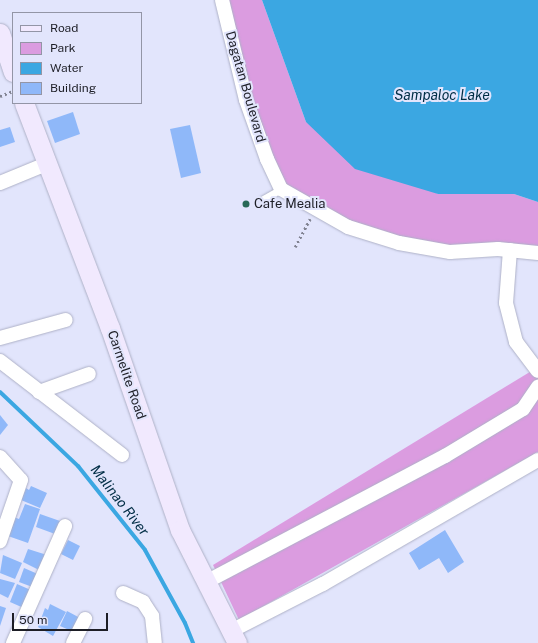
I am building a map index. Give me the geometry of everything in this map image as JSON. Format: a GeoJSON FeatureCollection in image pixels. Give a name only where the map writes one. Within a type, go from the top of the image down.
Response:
{"type":"FeatureCollection","features":[{"type":"Feature","properties":{"kind":"street","name":"Dagatan Boulevard"},"geometry":{"type":"LineString","coordinates":[[222,0],[246,100],[267,158],[281,189]]}},
{"type":"Feature","properties":{"kind":"street"},"geometry":{"type":"LineString","coordinates":[[0,33],[12,69]]}},
{"type":"Feature","properties":{"kind":"street","name":"Carmelite Road"},"geometry":{"type":"LineString","coordinates":[[24,104],[46,164],[110,328],[180,530],[234,637]]}},
{"type":"Feature","properties":{"kind":"street"},"geometry":{"type":"LineString","coordinates":[[0,183],[46,164]]}},
{"type":"Feature","properties":{"kind":"street"},"geometry":{"type":"LineString","coordinates":[[281,189],[315,210],[348,227],[399,243],[450,252],[510,250],[538,253]]}},
{"type":"Feature","properties":{"kind":"street"},"geometry":{"type":"LineString","coordinates":[[510,250],[506,303],[516,342],[538,371]]}},
{"type":"Feature","properties":{"kind":"street"},"geometry":{"type":"LineString","coordinates":[[0,338],[66,320]]}},
{"type":"Feature","properties":{"kind":"street"},"geometry":{"type":"LineString","coordinates":[[0,361],[122,456]]}},
{"type":"Feature","properties":{"kind":"street"},"geometry":{"type":"LineString","coordinates":[[39,392],[89,374]]}},
{"type":"Feature","properties":{"kind":"street"},"geometry":{"type":"LineString","coordinates":[[206,582],[445,456],[523,409],[538,388]]}},
{"type":"Feature","properties":{"kind":"street"},"geometry":{"type":"LineString","coordinates":[[0,457],[21,480],[0,541]]}},
{"type":"Feature","properties":{"kind":"street"},"geometry":{"type":"LineString","coordinates":[[234,637],[538,460]]}},
{"type":"Feature","properties":{"kind":"street"},"geometry":{"type":"LineString","coordinates":[[13,643],[65,526]]}},
{"type":"Feature","properties":{"kind":"street"},"geometry":{"type":"LineString","coordinates":[[123,593],[143,602],[152,616],[155,643]]}},
{"type":"Feature","properties":{"kind":"street"},"geometry":{"type":"LineString","coordinates":[[73,643],[85,619]]}},
{"type":"Feature","properties":{"kind":"lane"},"geometry":{"type":"LineString","coordinates":[[263,199],[281,189]]}},
{"type":"Feature","properties":{"kind":"path"},"geometry":{"type":"LineString","coordinates":[[0,96],[12,91]]}},
{"type":"Feature","properties":{"kind":"path"},"geometry":{"type":"LineString","coordinates":[[295,248],[315,210]]}},
{"type":"Feature","properties":{"kind":"green space"},"geometry":{"type":"Polygon","coordinates":[[[222,0],[262,0],[306,122],[438,194],[514,194],[538,202],[538,253],[399,243],[281,189],[222,0]]]}},
{"type":"Feature","properties":{"kind":"green space"},"geometry":{"type":"Polygon","coordinates":[[[538,367],[538,452],[239,620],[213,565],[538,367]]]}},
{"type":"Feature","properties":{"kind":"water","name":"Sampaloc Lake"},"geometry":{"type":"Polygon","coordinates":[[[262,0],[538,0],[538,202],[514,194],[438,194],[355,169],[306,122],[262,0]]]}},
{"type":"Feature","properties":{"kind":"building"},"geometry":{"type":"Polygon","coordinates":[[[73,112],[80,134],[55,143],[47,121],[73,112]]]}},
{"type":"Feature","properties":{"kind":"building"},"geometry":{"type":"Polygon","coordinates":[[[190,125],[201,173],[181,178],[170,129],[190,125]]]}},
{"type":"Feature","properties":{"kind":"building"},"geometry":{"type":"Polygon","coordinates":[[[10,127],[15,142],[0,147],[0,130],[10,127]]]}},
{"type":"Feature","properties":{"kind":"building"},"geometry":{"type":"Polygon","coordinates":[[[0,415],[8,425],[0,435],[0,415]]]}},
{"type":"Feature","properties":{"kind":"building"},"geometry":{"type":"Polygon","coordinates":[[[31,486],[47,493],[40,508],[21,500],[26,488],[29,490],[31,486]]]}},
{"type":"Feature","properties":{"kind":"building"},"geometry":{"type":"Polygon","coordinates":[[[25,504],[40,509],[28,543],[8,536],[11,516],[19,519],[25,504]]]}},
{"type":"Feature","properties":{"kind":"building"},"geometry":{"type":"Polygon","coordinates":[[[40,514],[60,521],[55,534],[36,527],[40,514]]]}},
{"type":"Feature","properties":{"kind":"building"},"geometry":{"type":"Polygon","coordinates":[[[445,530],[464,562],[448,573],[439,558],[419,570],[409,553],[445,530]]]}},
{"type":"Feature","properties":{"kind":"building"},"geometry":{"type":"Polygon","coordinates":[[[68,540],[80,546],[73,560],[61,554],[68,540]]]}},
{"type":"Feature","properties":{"kind":"building"},"geometry":{"type":"Polygon","coordinates":[[[28,549],[47,555],[41,571],[23,562],[28,549]]]}},
{"type":"Feature","properties":{"kind":"building"},"geometry":{"type":"Polygon","coordinates":[[[3,555],[22,563],[15,579],[0,573],[3,555]]]}},
{"type":"Feature","properties":{"kind":"building"},"geometry":{"type":"Polygon","coordinates":[[[24,568],[40,575],[35,588],[19,582],[24,568]]]}},
{"type":"Feature","properties":{"kind":"building"},"geometry":{"type":"Polygon","coordinates":[[[0,579],[15,583],[8,598],[0,594],[0,579]]]}},
{"type":"Feature","properties":{"kind":"building"},"geometry":{"type":"Polygon","coordinates":[[[17,584],[33,591],[26,609],[10,602],[17,584]]]}},
{"type":"Feature","properties":{"kind":"building"},"geometry":{"type":"Polygon","coordinates":[[[50,604],[66,612],[53,636],[38,627],[45,608],[48,610],[50,604]]]}},
{"type":"Feature","properties":{"kind":"building"},"geometry":{"type":"Polygon","coordinates":[[[0,606],[6,608],[0,626],[0,606]]]}},
{"type":"Feature","properties":{"kind":"building"},"geometry":{"type":"Polygon","coordinates":[[[67,611],[82,619],[76,633],[60,626],[67,611]]]}},
{"type":"Feature","properties":{"kind":"waterway","name":"Malinao River"},"geometry":{"type":"LineString","coordinates":[[0,392],[78,466],[145,550],[185,623],[193,643]]}},
{"type":"Feature","properties":{"kind":"place","name":"Cafe Mealia"},"geometry":{"type":"Point","coordinates":[246,204]}}]}
